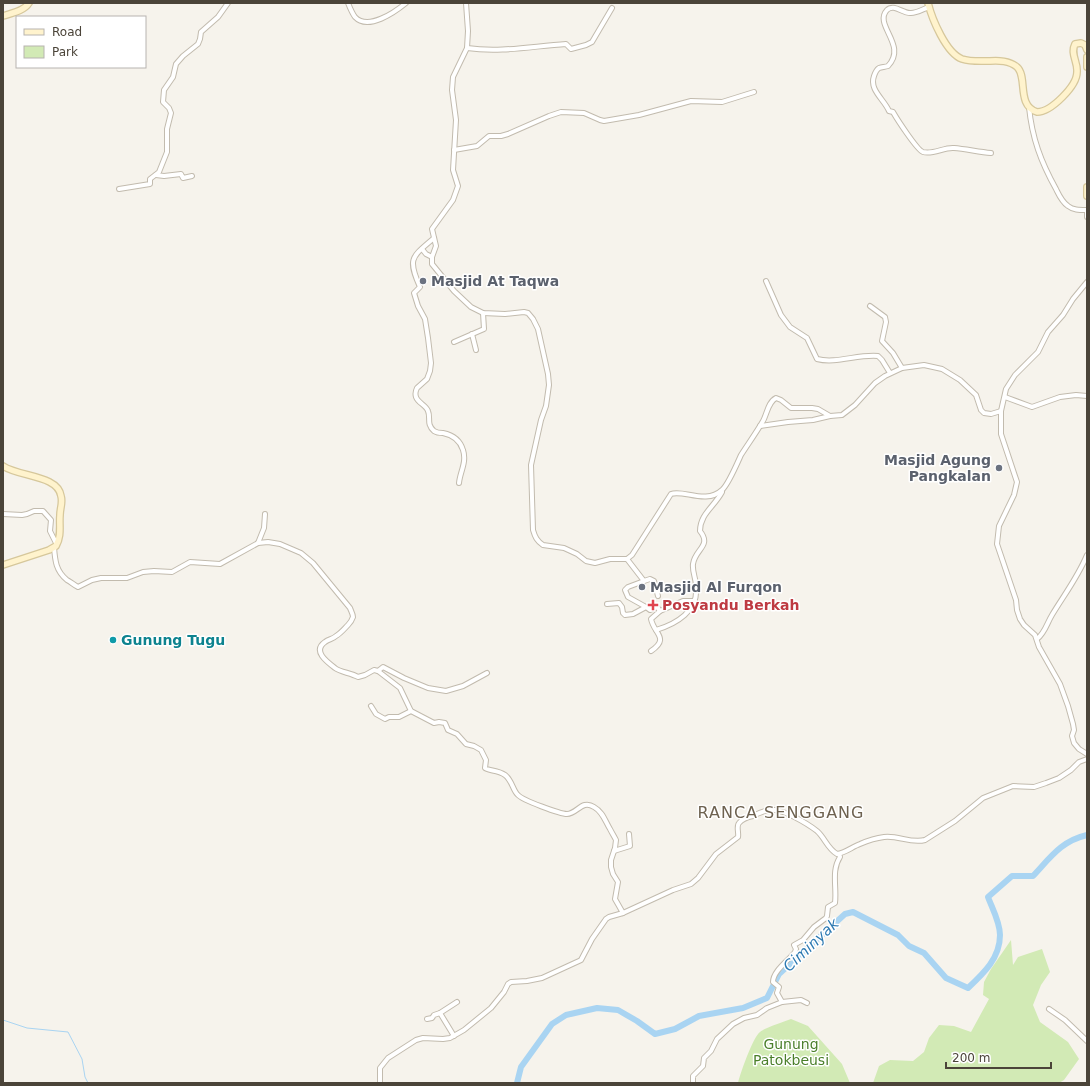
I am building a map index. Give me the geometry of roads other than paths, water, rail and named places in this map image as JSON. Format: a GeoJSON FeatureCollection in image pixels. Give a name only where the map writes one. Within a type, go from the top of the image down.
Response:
{"type":"FeatureCollection","features":[{"type":"Feature","properties":{"kind":"main road"},"geometry":{"type":"LineString","coordinates":[[3,16],[21,10],[29,3]]}},
{"type":"Feature","properties":{"kind":"main road"},"geometry":{"type":"LineString","coordinates":[[928,5],[944,42],[954,54],[970,61],[997,60],[1010,63],[1017,67],[1025,98],[1029,107],[1034,112],[1042,112],[1068,91],[1076,80],[1078,71],[1073,55],[1075,44],[1081,43],[1085,45],[1087,50]]}},
{"type":"Feature","properties":{"kind":"main road"},"geometry":{"type":"LineString","coordinates":[[1087,57],[1087,67]]}},
{"type":"Feature","properties":{"kind":"main road"},"geometry":{"type":"LineString","coordinates":[[1087,187],[1087,196]]}},
{"type":"Feature","properties":{"kind":"main road"},"geometry":{"type":"LineString","coordinates":[[3,466],[16,472],[50,481],[59,489],[62,499],[59,515],[60,534],[56,546],[3,565]]}},
{"type":"Feature","properties":{"kind":"street"},"geometry":{"type":"LineString","coordinates":[[119,189],[150,184],[150,179],[159,172],[167,152],[167,129],[171,114],[169,108],[163,102],[165,88],[173,77],[178,61],[198,44],[201,32],[218,17],[228,3]]}},
{"type":"Feature","properties":{"kind":"street"},"geometry":{"type":"LineString","coordinates":[[348,3],[358,20],[368,22],[390,14],[406,3]]}},
{"type":"Feature","properties":{"kind":"street"},"geometry":{"type":"LineString","coordinates":[[466,3],[468,31],[467,48],[453,77],[452,90],[456,120],[453,170],[458,186],[453,200],[432,228],[436,246],[432,257],[432,264],[454,291],[471,307],[483,313],[528,313],[534,319],[538,329],[548,374],[548,395],[531,465],[533,530],[537,540],[543,545],[568,550],[589,562],[598,563],[610,559],[627,559],[632,555],[671,494],[677,493],[692,496],[706,496],[714,495],[723,490]]}},
{"type":"Feature","properties":{"kind":"street"},"geometry":{"type":"LineString","coordinates":[[928,5],[912,13],[894,8],[886,12],[884,16],[885,24],[895,48],[895,54],[888,66],[881,67],[876,71],[872,83],[877,93],[887,105],[889,111],[893,112],[906,134],[920,151],[935,152],[953,148],[991,153]]}},
{"type":"Feature","properties":{"kind":"street"},"geometry":{"type":"LineString","coordinates":[[467,48],[498,50],[525,49],[566,44],[571,49],[575,48],[592,42],[612,8]]}},
{"type":"Feature","properties":{"kind":"street"},"geometry":{"type":"LineString","coordinates":[[454,150],[477,146],[489,136],[508,134],[560,112],[584,113],[604,121],[638,115],[691,101],[722,102],[754,92]]}},
{"type":"Feature","properties":{"kind":"street"},"geometry":{"type":"LineString","coordinates":[[1029,107],[1030,120],[1040,158],[1057,191],[1065,204],[1070,208],[1076,210],[1086,210],[1087,218]]}},
{"type":"Feature","properties":{"kind":"street"},"geometry":{"type":"LineString","coordinates":[[156,175],[164,176],[181,174],[184,178],[192,176]]}},
{"type":"Feature","properties":{"kind":"street"},"geometry":{"type":"LineString","coordinates":[[434,238],[414,256],[413,259],[415,274],[420,287],[414,293],[418,306],[425,319],[431,363],[428,378],[416,389],[416,397],[428,410],[429,423],[433,430],[437,433],[448,434],[454,437],[458,440],[463,450],[464,463],[459,478],[459,484]]}},
{"type":"Feature","properties":{"kind":"street"},"geometry":{"type":"LineString","coordinates":[[422,249],[426,254],[432,257]]}},
{"type":"Feature","properties":{"kind":"street"},"geometry":{"type":"LineString","coordinates":[[766,281],[781,316],[790,327],[807,338],[817,359],[830,360],[862,356],[876,356],[881,358],[890,373]]}},
{"type":"Feature","properties":{"kind":"street"},"geometry":{"type":"LineString","coordinates":[[1087,282],[1067,310],[1048,332],[1041,348],[1035,356],[1011,381],[1005,397],[1001,411],[1001,434],[1017,482],[1014,495],[999,526],[997,544],[1016,600],[1018,614],[1024,625],[1035,635],[1039,648],[1066,698],[1074,730],[1072,736],[1074,743],[1079,749],[1087,754]]}},
{"type":"Feature","properties":{"kind":"street"},"geometry":{"type":"LineString","coordinates":[[870,306],[884,316],[886,322],[882,341],[893,353],[902,368]]}},
{"type":"Feature","properties":{"kind":"street"},"geometry":{"type":"LineString","coordinates":[[454,342],[484,329],[483,313]]}},
{"type":"Feature","properties":{"kind":"street"},"geometry":{"type":"LineString","coordinates":[[472,334],[476,350]]}},
{"type":"Feature","properties":{"kind":"street"},"geometry":{"type":"LineString","coordinates":[[760,426],[844,415],[875,383],[890,373],[902,368],[924,365],[942,369],[955,376],[976,395],[981,410],[984,413],[991,414],[1001,411]]}},
{"type":"Feature","properties":{"kind":"street"},"geometry":{"type":"LineString","coordinates":[[1005,397],[1032,407],[1060,397],[1076,395],[1087,396]]}},
{"type":"Feature","properties":{"kind":"street"},"geometry":{"type":"LineString","coordinates":[[656,630],[671,625],[682,618],[691,609],[696,595],[693,564],[695,555],[704,543],[704,538],[700,531],[702,519],[718,499],[744,450],[766,416],[770,404],[776,398],[791,408],[818,409],[830,416]]}},
{"type":"Feature","properties":{"kind":"street"},"geometry":{"type":"LineString","coordinates":[[3,514],[22,515],[34,511],[43,511],[50,520],[50,531],[56,546],[56,566],[59,571],[78,587],[92,580],[101,578],[127,578],[143,572],[154,571],[172,572],[190,562],[220,564],[258,543],[275,542],[301,553],[313,564],[350,608],[353,618],[351,622],[338,635],[323,644],[320,652],[322,657],[338,670],[362,677],[374,670],[378,671],[384,667],[404,678],[428,688],[446,691],[463,686],[487,673]]}},
{"type":"Feature","properties":{"kind":"street"},"geometry":{"type":"LineString","coordinates":[[258,543],[264,528],[265,514]]}},
{"type":"Feature","properties":{"kind":"street"},"geometry":{"type":"LineString","coordinates":[[1037,639],[1043,633],[1052,615],[1079,572],[1087,555]]}},
{"type":"Feature","properties":{"kind":"street"},"geometry":{"type":"LineString","coordinates":[[627,559],[644,581]]}},
{"type":"Feature","properties":{"kind":"street"},"geometry":{"type":"LineString","coordinates":[[658,596],[654,581],[650,580],[628,587],[625,590],[628,597],[650,610],[657,606],[660,611]]}},
{"type":"Feature","properties":{"kind":"street"},"geometry":{"type":"LineString","coordinates":[[651,651],[659,645],[660,642],[651,619],[660,611],[683,601],[695,601]]}},
{"type":"Feature","properties":{"kind":"street"},"geometry":{"type":"LineString","coordinates":[[607,604],[619,603],[622,607],[622,613],[625,615],[633,614],[646,607]]}},
{"type":"Feature","properties":{"kind":"street"},"geometry":{"type":"LineString","coordinates":[[378,671],[400,688],[407,706],[411,711],[434,723],[445,723],[448,730],[457,734],[466,744],[481,750],[486,760],[485,768],[487,770],[495,770],[508,778],[519,796],[537,805],[567,814],[574,812],[580,806],[594,806],[607,821],[610,831],[616,840],[611,860],[611,867],[618,882],[615,899],[623,913]]}},
{"type":"Feature","properties":{"kind":"street"},"geometry":{"type":"LineString","coordinates":[[371,706],[376,714],[385,719],[389,717],[400,717],[411,711]]}},
{"type":"Feature","properties":{"kind":"street"},"geometry":{"type":"LineString","coordinates":[[380,1083],[380,1068],[382,1064],[388,1058],[416,1040],[423,1038],[443,1039],[454,1036],[464,1030],[491,1008],[511,982],[542,978],[579,962],[606,919],[609,917],[623,913],[694,882],[716,854],[738,837],[738,826],[740,821],[764,811],[776,810],[800,820],[818,832],[830,850],[837,854],[868,841],[888,836],[916,842],[925,840],[955,821],[983,798],[1013,786],[1034,787],[1046,783],[1059,778],[1071,770],[1079,762],[1087,759]]}},
{"type":"Feature","properties":{"kind":"street"},"geometry":{"type":"LineString","coordinates":[[614,852],[630,846],[629,834]]}},
{"type":"Feature","properties":{"kind":"street"},"geometry":{"type":"LineString","coordinates":[[782,1002],[777,993],[779,986],[772,980],[776,973],[796,951],[794,945],[805,938],[814,926],[826,918],[828,907],[835,903],[836,890],[834,876],[837,872],[837,862],[840,857],[839,854]]}},
{"type":"Feature","properties":{"kind":"street"},"geometry":{"type":"LineString","coordinates":[[693,1083],[693,1076],[703,1066],[706,1056],[711,1051],[716,1039],[733,1024],[744,1018],[757,1015],[767,1008],[782,1002],[801,1000],[807,1003]]}},
{"type":"Feature","properties":{"kind":"street"},"geometry":{"type":"LineString","coordinates":[[427,1019],[432,1018],[434,1015],[440,1013],[457,1002]]}},
{"type":"Feature","properties":{"kind":"street"},"geometry":{"type":"LineString","coordinates":[[1049,1009],[1066,1020],[1087,1041]]}},
{"type":"Feature","properties":{"kind":"street"},"geometry":{"type":"LineString","coordinates":[[440,1013],[454,1036]]}},
{"type":"Feature","properties":{"kind":"waterway","name":"Ciminyak"},"geometry":{"type":"LineString","coordinates":[[517,1083],[521,1067],[552,1024],[566,1015],[597,1008],[618,1010],[655,1034],[675,1029],[699,1016],[743,1008],[767,998],[779,974],[845,914],[853,912],[898,935],[909,946],[924,953],[946,978],[968,988],[980,977],[990,964],[994,958],[999,943],[999,925],[988,897],[1012,876],[1033,876],[1063,846],[1070,841],[1087,835]]}},
{"type":"Feature","properties":{"kind":"waterway"},"geometry":{"type":"LineString","coordinates":[[3,1020],[27,1028],[68,1032],[82,1059],[85,1077],[88,1083]]}},
{"type":"Feature","properties":{"kind":"place","name":"Masjid At Taqwa"},"geometry":{"type":"Point","coordinates":[423,281]}},
{"type":"Feature","properties":{"kind":"place","name":"Masjid Agung Pangkalan"},"geometry":{"type":"Point","coordinates":[999,468]}},
{"type":"Feature","properties":{"kind":"place","name":"Masjid Al Furqon"},"geometry":{"type":"Point","coordinates":[642,587]}},
{"type":"Feature","properties":{"kind":"place","name":"Posyandu Berkah"},"geometry":{"type":"Point","coordinates":[653,605]}},
{"type":"Feature","properties":{"kind":"place","name":"Gunung Tugu"},"geometry":{"type":"Point","coordinates":[113,640]}},
{"type":"Feature","properties":{"kind":"district","name":"RANCA SENGGANG"},"geometry":{"type":"Point","coordinates":[781,812]}},
{"type":"Feature","properties":{"kind":"park label","name":"Gunung Patokbeusi"},"geometry":{"type":"Point","coordinates":[791,1052]}}]}
